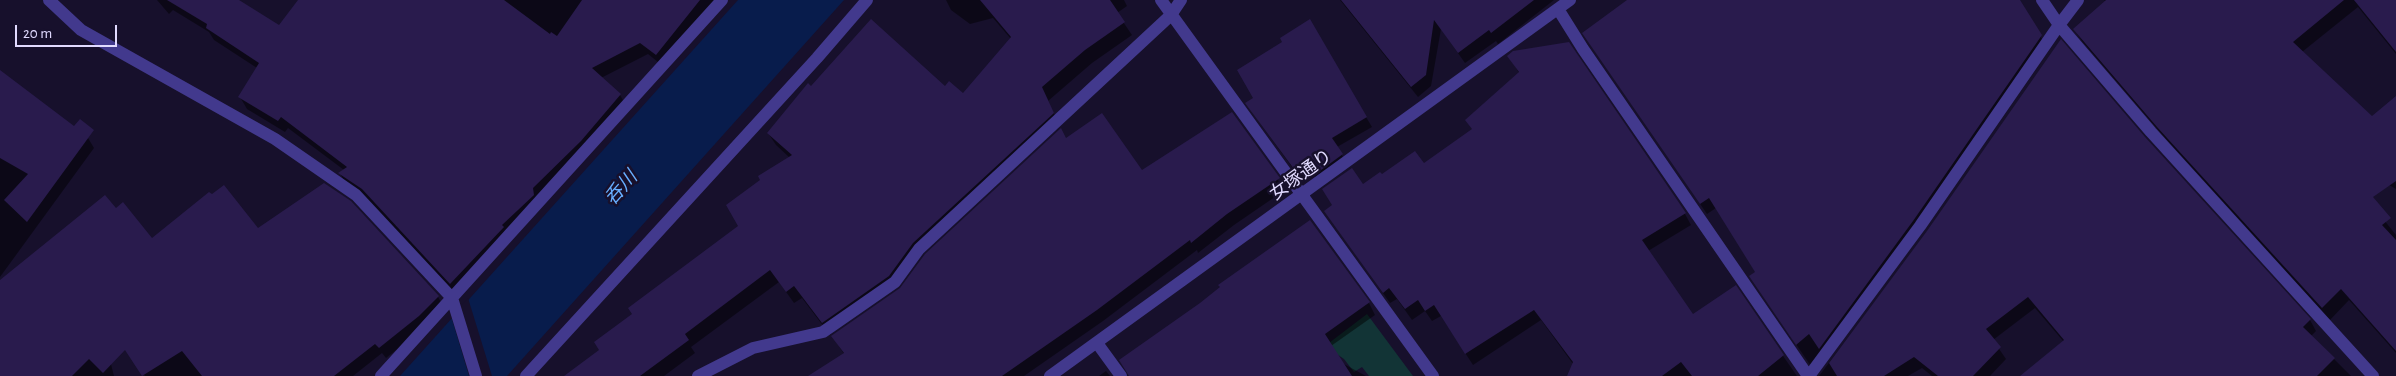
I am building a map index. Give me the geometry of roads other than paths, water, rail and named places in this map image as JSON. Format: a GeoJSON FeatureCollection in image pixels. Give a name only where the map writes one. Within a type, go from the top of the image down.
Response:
{"type":"FeatureCollection","features":[{"type":"Feature","properties":{"kind":"street"},"geometry":{"type":"LineString","coordinates":[[49,0],[81,30],[275,139],[356,196],[454,302],[476,376]]}},
{"type":"Feature","properties":{"kind":"street"},"geometry":{"type":"LineString","coordinates":[[381,376],[454,302],[722,0]]}},
{"type":"Feature","properties":{"kind":"street"},"geometry":{"type":"LineString","coordinates":[[526,376],[817,58],[867,0]]}},
{"type":"Feature","properties":{"kind":"street"},"geometry":{"type":"LineString","coordinates":[[1161,0],[1304,195],[1433,376]]}},
{"type":"Feature","properties":{"kind":"street"},"geometry":{"type":"LineString","coordinates":[[698,376],[753,348],[822,332],[895,282],[919,249],[1171,14],[1180,0]]}},
{"type":"Feature","properties":{"kind":"street","name":"女塚通り"},"geometry":{"type":"LineString","coordinates":[[1050,376],[1304,195],[1570,0]]}},
{"type":"Feature","properties":{"kind":"street"},"geometry":{"type":"LineString","coordinates":[[2042,0],[2059,25],[2151,132],[2373,376]]}},
{"type":"Feature","properties":{"kind":"street"},"geometry":{"type":"LineString","coordinates":[[1558,9],[1583,49],[1809,376],[1920,226],[2078,0]]}},
{"type":"Feature","properties":{"kind":"street"},"geometry":{"type":"LineString","coordinates":[[1098,343],[1122,376]]}},
{"type":"Feature","properties":{"kind":"water","name":"呑川"},"geometry":{"type":"Polygon","coordinates":[[[738,0],[844,0],[507,376],[400,376],[738,0]]]}}]}
